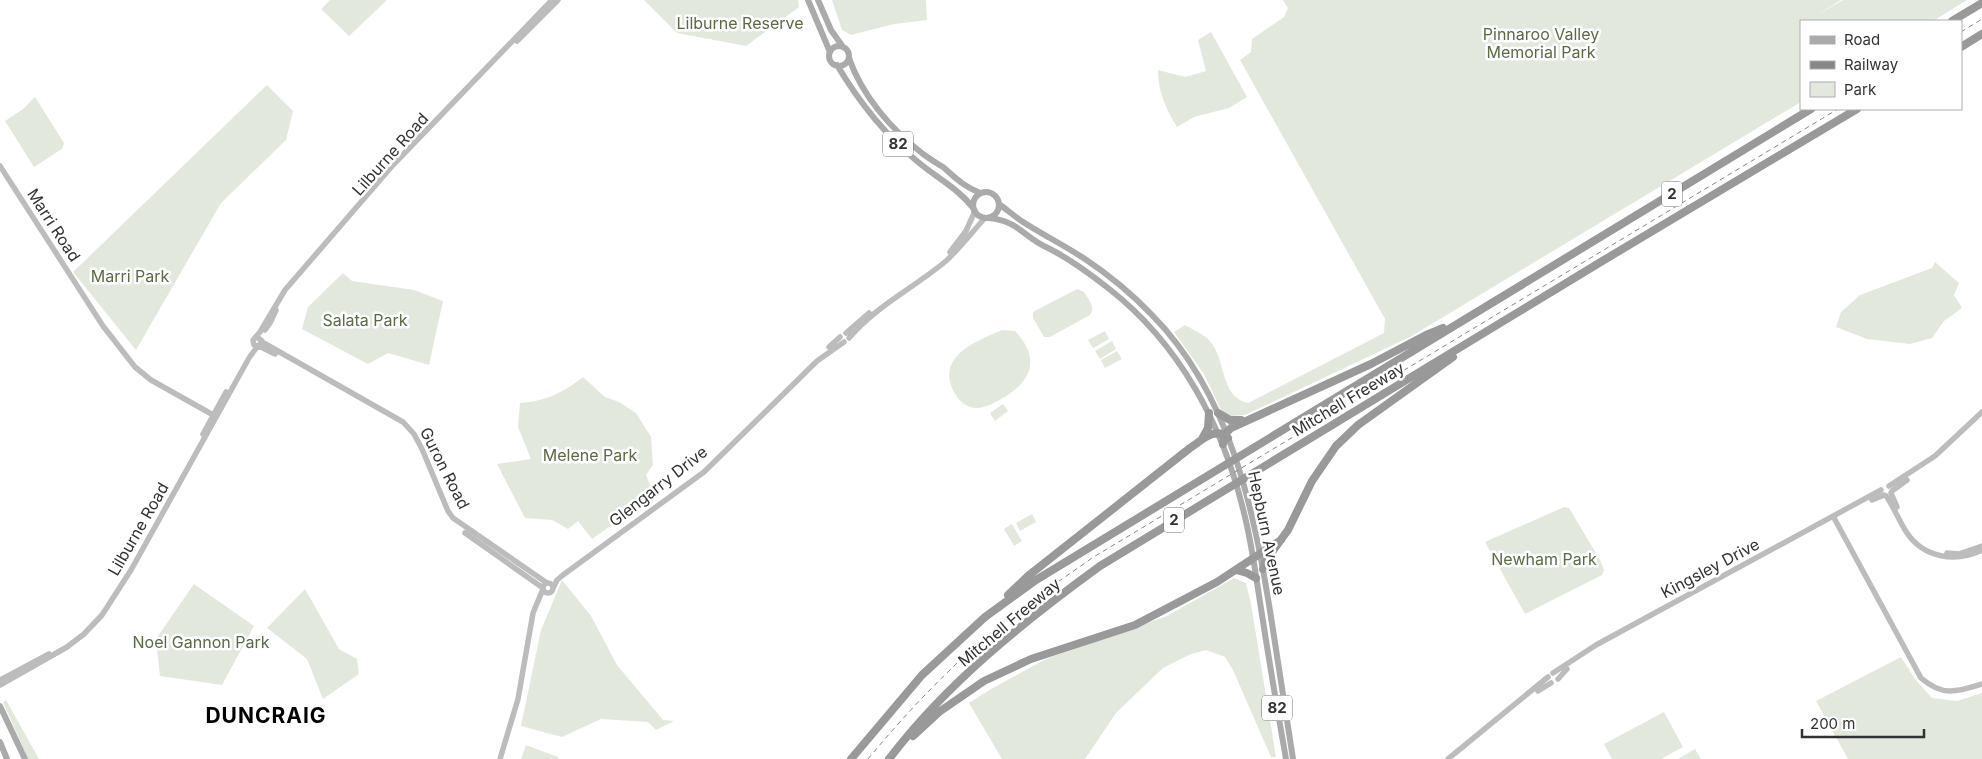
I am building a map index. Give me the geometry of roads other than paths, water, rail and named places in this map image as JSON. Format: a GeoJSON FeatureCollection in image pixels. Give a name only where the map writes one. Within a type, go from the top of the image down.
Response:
{"type":"FeatureCollection","features":[{"type":"Feature","properties":{"kind":"highway"},"geometry":{"type":"LineString","coordinates":[[1954,20],[1982,3]]}},
{"type":"Feature","properties":{"kind":"highway"},"geometry":{"type":"LineString","coordinates":[[1962,46],[1982,34]]}},
{"type":"Feature","properties":{"kind":"highway","name":"Mitchell Freeway"},"geometry":{"type":"LineString","coordinates":[[851,759],[922,675],[985,617],[1036,580],[1809,110]]}},
{"type":"Feature","properties":{"kind":"highway","name":"Mitchell Freeway"},"geometry":{"type":"LineString","coordinates":[[890,759],[932,708],[986,656],[1052,601],[1092,572],[1157,530],[1855,110]]}},
{"type":"Feature","properties":{"kind":"highway"},"geometry":{"type":"LineString","coordinates":[[1201,441],[1224,436],[1230,428],[1371,364],[1426,335],[1468,318]]}},
{"type":"Feature","properties":{"kind":"highway"},"geometry":{"type":"LineString","coordinates":[[1263,569],[1267,559],[1291,525],[1312,481],[1342,441],[1358,425],[1495,326]]}},
{"type":"Feature","properties":{"kind":"highway"},"geometry":{"type":"LineString","coordinates":[[985,617],[1028,576],[1201,441],[1208,430],[1209,413]]}},
{"type":"Feature","properties":{"kind":"highway"},"geometry":{"type":"LineString","coordinates":[[1218,414],[1236,421],[1253,417]]}},
{"type":"Feature","properties":{"kind":"highway"},"geometry":{"type":"LineString","coordinates":[[890,759],[939,712],[984,681],[1031,659],[1135,625],[1164,611],[1236,570],[1281,540]]}},
{"type":"Feature","properties":{"kind":"highway"},"geometry":{"type":"LineString","coordinates":[[1236,570],[1256,578]]}},
{"type":"Feature","properties":{"kind":"main road"},"geometry":{"type":"LineString","coordinates":[[808,0],[830,52],[831,61],[837,65],[845,64],[849,58],[848,52],[831,30],[818,0]]}},
{"type":"Feature","properties":{"kind":"main road"},"geometry":{"type":"LineString","coordinates":[[830,52],[835,47],[844,47]]}},
{"type":"Feature","properties":{"kind":"main road","name":"82"},"geometry":{"type":"LineString","coordinates":[[849,58],[855,77],[895,129],[959,182],[980,194],[992,194],[999,204]]}},
{"type":"Feature","properties":{"kind":"main road","name":"82"},"geometry":{"type":"LineString","coordinates":[[837,65],[865,106],[887,133],[918,163],[962,195],[974,210],[987,218]]}},
{"type":"Feature","properties":{"kind":"main road"},"geometry":{"type":"LineString","coordinates":[[974,210],[976,197],[980,194]]}},
{"type":"Feature","properties":{"kind":"main road"},"geometry":{"type":"LineString","coordinates":[[987,218],[997,213],[999,204]]}},
{"type":"Feature","properties":{"kind":"main road","name":"Hepburn Avenue"},"geometry":{"type":"LineString","coordinates":[[999,204],[1021,220],[1086,259],[1120,284],[1142,305],[1158,321],[1182,351],[1218,414],[1226,453],[1239,493],[1253,560],[1286,759]]}},
{"type":"Feature","properties":{"kind":"main road","name":"Hepburn Avenue"},"geometry":{"type":"LineString","coordinates":[[987,218],[1001,219],[1014,224],[1032,240],[1077,264],[1125,301],[1148,323],[1177,359],[1233,449],[1246,490],[1261,555],[1293,759]]}},
{"type":"Feature","properties":{"kind":"main road"},"geometry":{"type":"LineString","coordinates":[[1276,700],[1279,702],[1280,698],[1280,672]]}},
{"type":"Feature","properties":{"kind":"main road"},"geometry":{"type":"LineString","coordinates":[[0,706],[25,759]]}},
{"type":"Feature","properties":{"kind":"main road"},"geometry":{"type":"LineString","coordinates":[[0,742],[7,759]]}},
{"type":"Feature","properties":{"kind":"street","name":"Lilburne Road"},"geometry":{"type":"LineString","coordinates":[[258,343],[285,290],[393,165],[552,0]]}},
{"type":"Feature","properties":{"kind":"street","name":"Lilburne Road"},"geometry":{"type":"LineString","coordinates":[[0,680],[58,648],[82,631],[96,617],[121,580],[287,293],[395,167],[558,0]]}},
{"type":"Feature","properties":{"kind":"street","name":"Marri Road"},"geometry":{"type":"LineString","coordinates":[[0,166],[103,326],[135,367],[151,380],[215,416]]}},
{"type":"Feature","properties":{"kind":"street"},"geometry":{"type":"LineString","coordinates":[[848,335],[947,254],[966,231],[974,210]]}},
{"type":"Feature","properties":{"kind":"street"},"geometry":{"type":"LineString","coordinates":[[842,339],[842,334],[848,335],[874,313],[946,260],[987,218]]}},
{"type":"Feature","properties":{"kind":"street","name":"Glengarry Drive"},"geometry":{"type":"LineString","coordinates":[[546,587],[703,468],[815,357],[842,339]]}},
{"type":"Feature","properties":{"kind":"street","name":"Glengarry Drive"},"geometry":{"type":"LineString","coordinates":[[553,588],[562,575],[704,472],[817,361],[842,339]]}},
{"type":"Feature","properties":{"kind":"street","name":"Guron Road"},"geometry":{"type":"LineString","coordinates":[[258,343],[394,417],[406,426],[422,449],[448,511],[453,518],[546,587],[552,585],[553,588]]}},
{"type":"Feature","properties":{"kind":"street","name":"Kingsley Drive"},"geometry":{"type":"LineString","coordinates":[[1887,492],[1936,456],[1982,412]]}},
{"type":"Feature","properties":{"kind":"street","name":"Lilburne Road"},"geometry":{"type":"LineString","coordinates":[[0,685],[67,647],[84,634],[102,615],[131,570],[215,416]]}},
{"type":"Feature","properties":{"kind":"street","name":"Kingsley Drive"},"geometry":{"type":"LineString","coordinates":[[1448,759],[1596,645],[1833,518],[1887,492],[1940,457],[1982,418]]}},
{"type":"Feature","properties":{"kind":"street"},"geometry":{"type":"LineString","coordinates":[[1887,492],[1911,532],[1928,547],[1936,551],[1959,554],[1982,546]]}},
{"type":"Feature","properties":{"kind":"street"},"geometry":{"type":"LineString","coordinates":[[1887,492],[1908,534],[1926,551],[1959,558],[1982,550]]}},
{"type":"Feature","properties":{"kind":"street"},"geometry":{"type":"LineString","coordinates":[[1833,518],[1921,678],[1928,685],[1946,692],[1959,692],[1982,684]]}},
{"type":"Feature","properties":{"kind":"street","name":"Kingsley Drive"},"geometry":{"type":"LineString","coordinates":[[1453,759],[1551,678],[1557,676],[1558,679],[1566,670],[1601,647],[1833,518]]}},
{"type":"Feature","properties":{"kind":"street"},"geometry":{"type":"LineString","coordinates":[[501,759],[518,699],[531,621],[546,587]]}},
{"type":"Feature","properties":{"kind":"railway"},"geometry":{"type":"LineString","coordinates":[[1962,31],[1982,19]]}},
{"type":"Feature","properties":{"kind":"railway"},"geometry":{"type":"LineString","coordinates":[[868,759],[900,721],[952,668],[1018,610],[1092,558],[1836,110]]}},
{"type":"Feature","properties":{"kind":"district","name":"DUNCRAIG"},"geometry":{"type":"Point","coordinates":[266,716]}},
{"type":"Feature","properties":{"kind":"park label","name":"Lilburne Reserve"},"geometry":{"type":"Point","coordinates":[740,23]}},
{"type":"Feature","properties":{"kind":"park label","name":"Pinnaroo Valley Memorial Park"},"geometry":{"type":"Point","coordinates":[1541,43]}},
{"type":"Feature","properties":{"kind":"park label","name":"Marri Park"},"geometry":{"type":"Point","coordinates":[130,276]}},
{"type":"Feature","properties":{"kind":"park label","name":"Salata Park"},"geometry":{"type":"Point","coordinates":[365,320]}},
{"type":"Feature","properties":{"kind":"park label","name":"Melene Park"},"geometry":{"type":"Point","coordinates":[590,455]}},
{"type":"Feature","properties":{"kind":"park label","name":"Newham Park"},"geometry":{"type":"Point","coordinates":[1544,559]}},
{"type":"Feature","properties":{"kind":"park label","name":"Noel Gannon Park"},"geometry":{"type":"Point","coordinates":[201,642]}}]}
